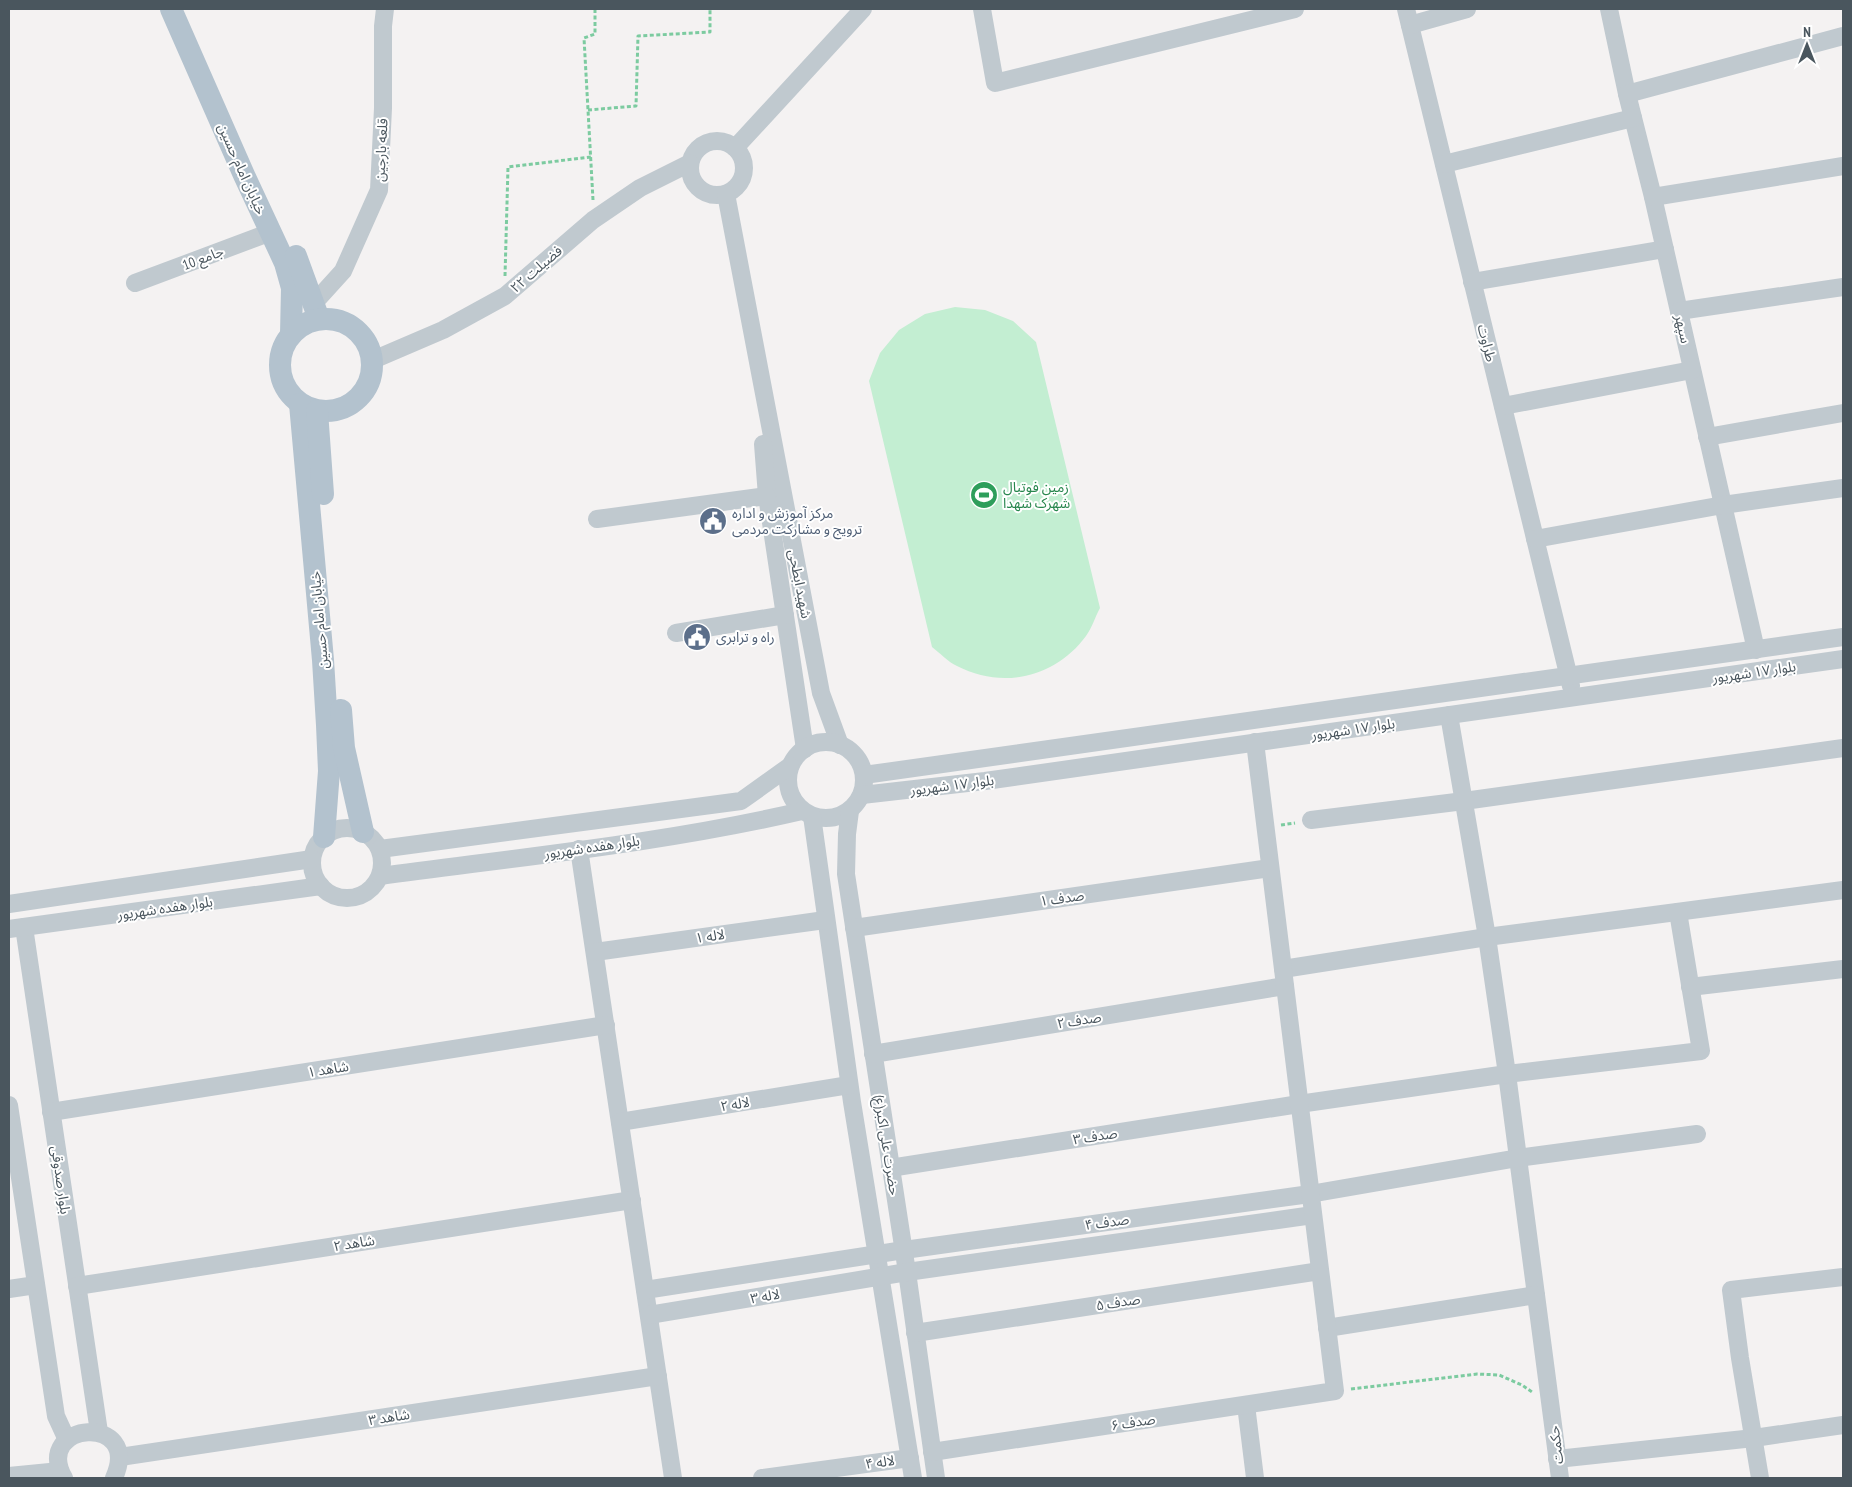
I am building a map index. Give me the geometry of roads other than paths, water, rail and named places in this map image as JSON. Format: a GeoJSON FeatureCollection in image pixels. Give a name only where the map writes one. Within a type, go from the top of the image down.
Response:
{"type":"FeatureCollection","features":[{"type":"Feature","properties":{"kind":"main road","name":"خیابان امام حسین"},"geometry":{"type":"LineString","coordinates":[[172,9],[244,176],[285,264],[292,288],[291,334]]}},
{"type":"Feature","properties":{"kind":"main road","name":"خیابان امام حسین"},"geometry":{"type":"LineString","coordinates":[[188,9],[303,273],[316,311]]}},
{"type":"Feature","properties":{"kind":"main road"},"geometry":{"type":"LineString","coordinates":[[316,311],[355,328],[367,342],[373,360],[370,382],[358,400],[339,410],[308,407],[286,389],[280,371],[281,351],[291,334],[316,311]]}},
{"type":"Feature","properties":{"kind":"main road","name":"خیابان امام حسین"},"geometry":{"type":"LineString","coordinates":[[308,407],[329,582],[344,748],[363,832]]}},
{"type":"Feature","properties":{"kind":"main road","name":"خیابان امام حسین"},"geometry":{"type":"LineString","coordinates":[[308,407],[329,771],[324,837]]}},
{"type":"Feature","properties":{"kind":"street","name":"قلعه بارجین"},"geometry":{"type":"LineString","coordinates":[[316,311],[343,271],[379,190],[383,108],[384,9]]}},
{"type":"Feature","properties":{"kind":"street"},"geometry":{"type":"LineString","coordinates":[[735,148],[863,9]]}},
{"type":"Feature","properties":{"kind":"street"},"geometry":{"type":"LineString","coordinates":[[982,9],[995,82],[1275,11],[1295,9]]}},
{"type":"Feature","properties":{"kind":"street"},"geometry":{"type":"LineString","coordinates":[[1408,17],[1467,9]]}},
{"type":"Feature","properties":{"kind":"street","name":"سپهر"},"geometry":{"type":"LineString","coordinates":[[1609,9],[1756,650]]}},
{"type":"Feature","properties":{"kind":"street","name":"طراوت"},"geometry":{"type":"LineString","coordinates":[[1408,17],[1568,676],[1575,698]]}},
{"type":"Feature","properties":{"kind":"street"},"geometry":{"type":"LineString","coordinates":[[1627,94],[1843,36]]}},
{"type":"Feature","properties":{"kind":"street"},"geometry":{"type":"LineString","coordinates":[[1444,164],[1633,118]]}},
{"type":"Feature","properties":{"kind":"street"},"geometry":{"type":"LineString","coordinates":[[708,142],[722,142],[735,148],[743,160],[744,174],[737,186],[726,194],[711,195],[699,189],[691,177],[690,163],[696,150],[708,142]]}},
{"type":"Feature","properties":{"kind":"street","name":"فضیلت ۲۲"},"geometry":{"type":"LineString","coordinates":[[373,360],[443,330],[504,296],[593,220],[640,188],[690,163]]}},
{"type":"Feature","properties":{"kind":"street"},"geometry":{"type":"LineString","coordinates":[[1653,197],[1843,166]]}},
{"type":"Feature","properties":{"kind":"street","name":"شهید ابطحی"},"geometry":{"type":"LineString","coordinates":[[726,194],[821,693],[840,745]]}},
{"type":"Feature","properties":{"kind":"street","name":"جامع 10"},"geometry":{"type":"LineString","coordinates":[[135,283],[271,232]]}},
{"type":"Feature","properties":{"kind":"street"},"geometry":{"type":"LineString","coordinates":[[1472,282],[1665,249]]}},
{"type":"Feature","properties":{"kind":"street"},"geometry":{"type":"LineString","coordinates":[[1679,312],[1843,287]]}},
{"type":"Feature","properties":{"kind":"street"},"geometry":{"type":"LineString","coordinates":[[1502,406],[1692,370]]}},
{"type":"Feature","properties":{"kind":"street","name":"شهید ابطحی"},"geometry":{"type":"LineString","coordinates":[[763,391],[762,438],[767,496],[805,749]]}},
{"type":"Feature","properties":{"kind":"street"},"geometry":{"type":"LineString","coordinates":[[1707,437],[1843,414]]}},
{"type":"Feature","properties":{"kind":"street"},"geometry":{"type":"LineString","coordinates":[[1535,539],[1723,505],[1843,488]]}},
{"type":"Feature","properties":{"kind":"street"},"geometry":{"type":"LineString","coordinates":[[597,519],[767,496]]}},
{"type":"Feature","properties":{"kind":"street"},"geometry":{"type":"LineString","coordinates":[[676,633],[785,615]]}},
{"type":"Feature","properties":{"kind":"street","name":"بلوار ۱۷ شهریور"},"geometry":{"type":"LineString","coordinates":[[864,775],[1843,637]]}},
{"type":"Feature","properties":{"kind":"street","name":"بلوار ۱۷ شهریور"},"geometry":{"type":"LineString","coordinates":[[862,795],[985,781],[1843,659]]}},
{"type":"Feature","properties":{"kind":"street","name":"حکمت"},"geometry":{"type":"LineString","coordinates":[[1449,715],[1487,937],[1507,1074],[1560,1478]]}},
{"type":"Feature","properties":{"kind":"street"},"geometry":{"type":"LineString","coordinates":[[821,742],[840,745],[857,756],[864,775],[862,795],[850,811],[832,818],[807,814],[792,798],[787,782],[790,766],[802,750],[821,742]]}},
{"type":"Feature","properties":{"kind":"street"},"geometry":{"type":"LineString","coordinates":[[1255,742],[1327,1328],[1536,1294]]}},
{"type":"Feature","properties":{"kind":"street"},"geometry":{"type":"LineString","coordinates":[[1311,820],[1464,801],[1843,748]]}},
{"type":"Feature","properties":{"kind":"street","name":"بلوار هفده شهریور"},"geometry":{"type":"LineString","coordinates":[[380,850],[740,801],[790,766]]}},
{"type":"Feature","properties":{"kind":"street","name":"حضرت علی اکبر(ع)"},"geometry":{"type":"LineString","coordinates":[[850,811],[847,834],[846,874],[904,1250],[936,1478]]}},
{"type":"Feature","properties":{"kind":"street","name":"بلوار هفده شهریور"},"geometry":{"type":"LineString","coordinates":[[380,876],[579,850],[807,814]]}},
{"type":"Feature","properties":{"kind":"street","name":"حضرت علی اکبر(ع)"},"geometry":{"type":"LineString","coordinates":[[807,814],[913,1478]]}},
{"type":"Feature","properties":{"kind":"street"},"geometry":{"type":"LineString","coordinates":[[345,828],[363,832],[373,839],[380,850],[383,865],[380,876],[367,892],[354,898],[332,895],[321,886],[313,871],[312,859],[316,847],[324,837],[334,831],[345,828]]}},
{"type":"Feature","properties":{"kind":"street"},"geometry":{"type":"LineString","coordinates":[[579,850],[673,1478]]}},
{"type":"Feature","properties":{"kind":"street","name":"بلوار هفده شهریور"},"geometry":{"type":"LineString","coordinates":[[9,904],[312,859]]}},
{"type":"Feature","properties":{"kind":"street","name":"صدف ۱"},"geometry":{"type":"LineString","coordinates":[[854,928],[1270,868]]}},
{"type":"Feature","properties":{"kind":"street","name":"بلوار هفده شهریور"},"geometry":{"type":"LineString","coordinates":[[16,928],[321,886]]}},
{"type":"Feature","properties":{"kind":"street","name":"صدف ۲"},"geometry":{"type":"LineString","coordinates":[[873,1054],[1284,978],[1487,937],[1843,890]]}},
{"type":"Feature","properties":{"kind":"street"},"geometry":{"type":"LineString","coordinates":[[1678,912],[1690,987],[1843,969]]}},
{"type":"Feature","properties":{"kind":"street","name":"لاله ۱"},"geometry":{"type":"LineString","coordinates":[[595,952],[825,920]]}},
{"type":"Feature","properties":{"kind":"street","name":"بلوار صدوقی"},"geometry":{"type":"LineString","coordinates":[[16,928],[51,1112],[99,1432]]}},
{"type":"Feature","properties":{"kind":"street"},"geometry":{"type":"LineString","coordinates":[[832,965],[859,960]]}},
{"type":"Feature","properties":{"kind":"street","name":"صدف ۳"},"geometry":{"type":"LineString","coordinates":[[890,1168],[1299,1104],[1507,1074],[1701,1051],[1690,987]]}},
{"type":"Feature","properties":{"kind":"street","name":"شاهد ۱"},"geometry":{"type":"LineString","coordinates":[[51,1112],[606,1025]]}},
{"type":"Feature","properties":{"kind":"street","name":"لاله ۲"},"geometry":{"type":"LineString","coordinates":[[620,1122],[849,1085]]}},
{"type":"Feature","properties":{"kind":"street"},"geometry":{"type":"LineString","coordinates":[[9,1110],[56,1416],[68,1440]]}},
{"type":"Feature","properties":{"kind":"street","name":"صدف ۴"},"geometry":{"type":"LineString","coordinates":[[877,1255],[1310,1194],[1518,1158],[1697,1134]]}},
{"type":"Feature","properties":{"kind":"street","name":"شاهد ۲"},"geometry":{"type":"LineString","coordinates":[[77,1286],[632,1200]]}},
{"type":"Feature","properties":{"kind":"street","name":"صدف ۴"},"geometry":{"type":"LineString","coordinates":[[880,1276],[1313,1215]]}},
{"type":"Feature","properties":{"kind":"street","name":"لاله ۳"},"geometry":{"type":"LineString","coordinates":[[645,1290],[877,1255]]}},
{"type":"Feature","properties":{"kind":"street","name":"صدف ۵"},"geometry":{"type":"LineString","coordinates":[[915,1333],[1320,1271]]}},
{"type":"Feature","properties":{"kind":"street","name":"لاله ۳"},"geometry":{"type":"LineString","coordinates":[[649,1315],[880,1276]]}},
{"type":"Feature","properties":{"kind":"street"},"geometry":{"type":"LineString","coordinates":[[1760,1478],[1731,1290],[1843,1277]]}},
{"type":"Feature","properties":{"kind":"street"},"geometry":{"type":"LineString","coordinates":[[9,1289],[36,1285]]}},
{"type":"Feature","properties":{"kind":"street","name":"صدف ۶"},"geometry":{"type":"LineString","coordinates":[[932,1452],[1335,1391],[1327,1328]]}},
{"type":"Feature","properties":{"kind":"street","name":"شاهد ۳"},"geometry":{"type":"LineString","coordinates":[[121,1470],[658,1376]]}},
{"type":"Feature","properties":{"kind":"street"},"geometry":{"type":"LineString","coordinates":[[1246,1404],[1255,1478]]}},
{"type":"Feature","properties":{"kind":"street"},"geometry":{"type":"LineString","coordinates":[[1557,1459],[1754,1438],[1843,1425]]}},
{"type":"Feature","properties":{"kind":"street"},"geometry":{"type":"LineString","coordinates":[[9,1476],[62,1475],[58,1460],[61,1449],[68,1440],[77,1434],[88,1431],[99,1432],[109,1438],[116,1446],[121,1470]]}},
{"type":"Feature","properties":{"kind":"street","name":"لاله ۴"},"geometry":{"type":"LineString","coordinates":[[762,1478],[910,1458]]}},
{"type":"Feature","properties":{"kind":"place","name":"زمین فوتبال شهرک شهدا"},"geometry":{"type":"Point","coordinates":[984,495]}},
{"type":"Feature","properties":{"kind":"place","name":"مرکز آموزش و اداره ترویج و مشارکت مردمی"},"geometry":{"type":"Point","coordinates":[713,521]}},
{"type":"Feature","properties":{"kind":"place","name":"راه و ترابری"},"geometry":{"type":"Point","coordinates":[697,637]}}]}
